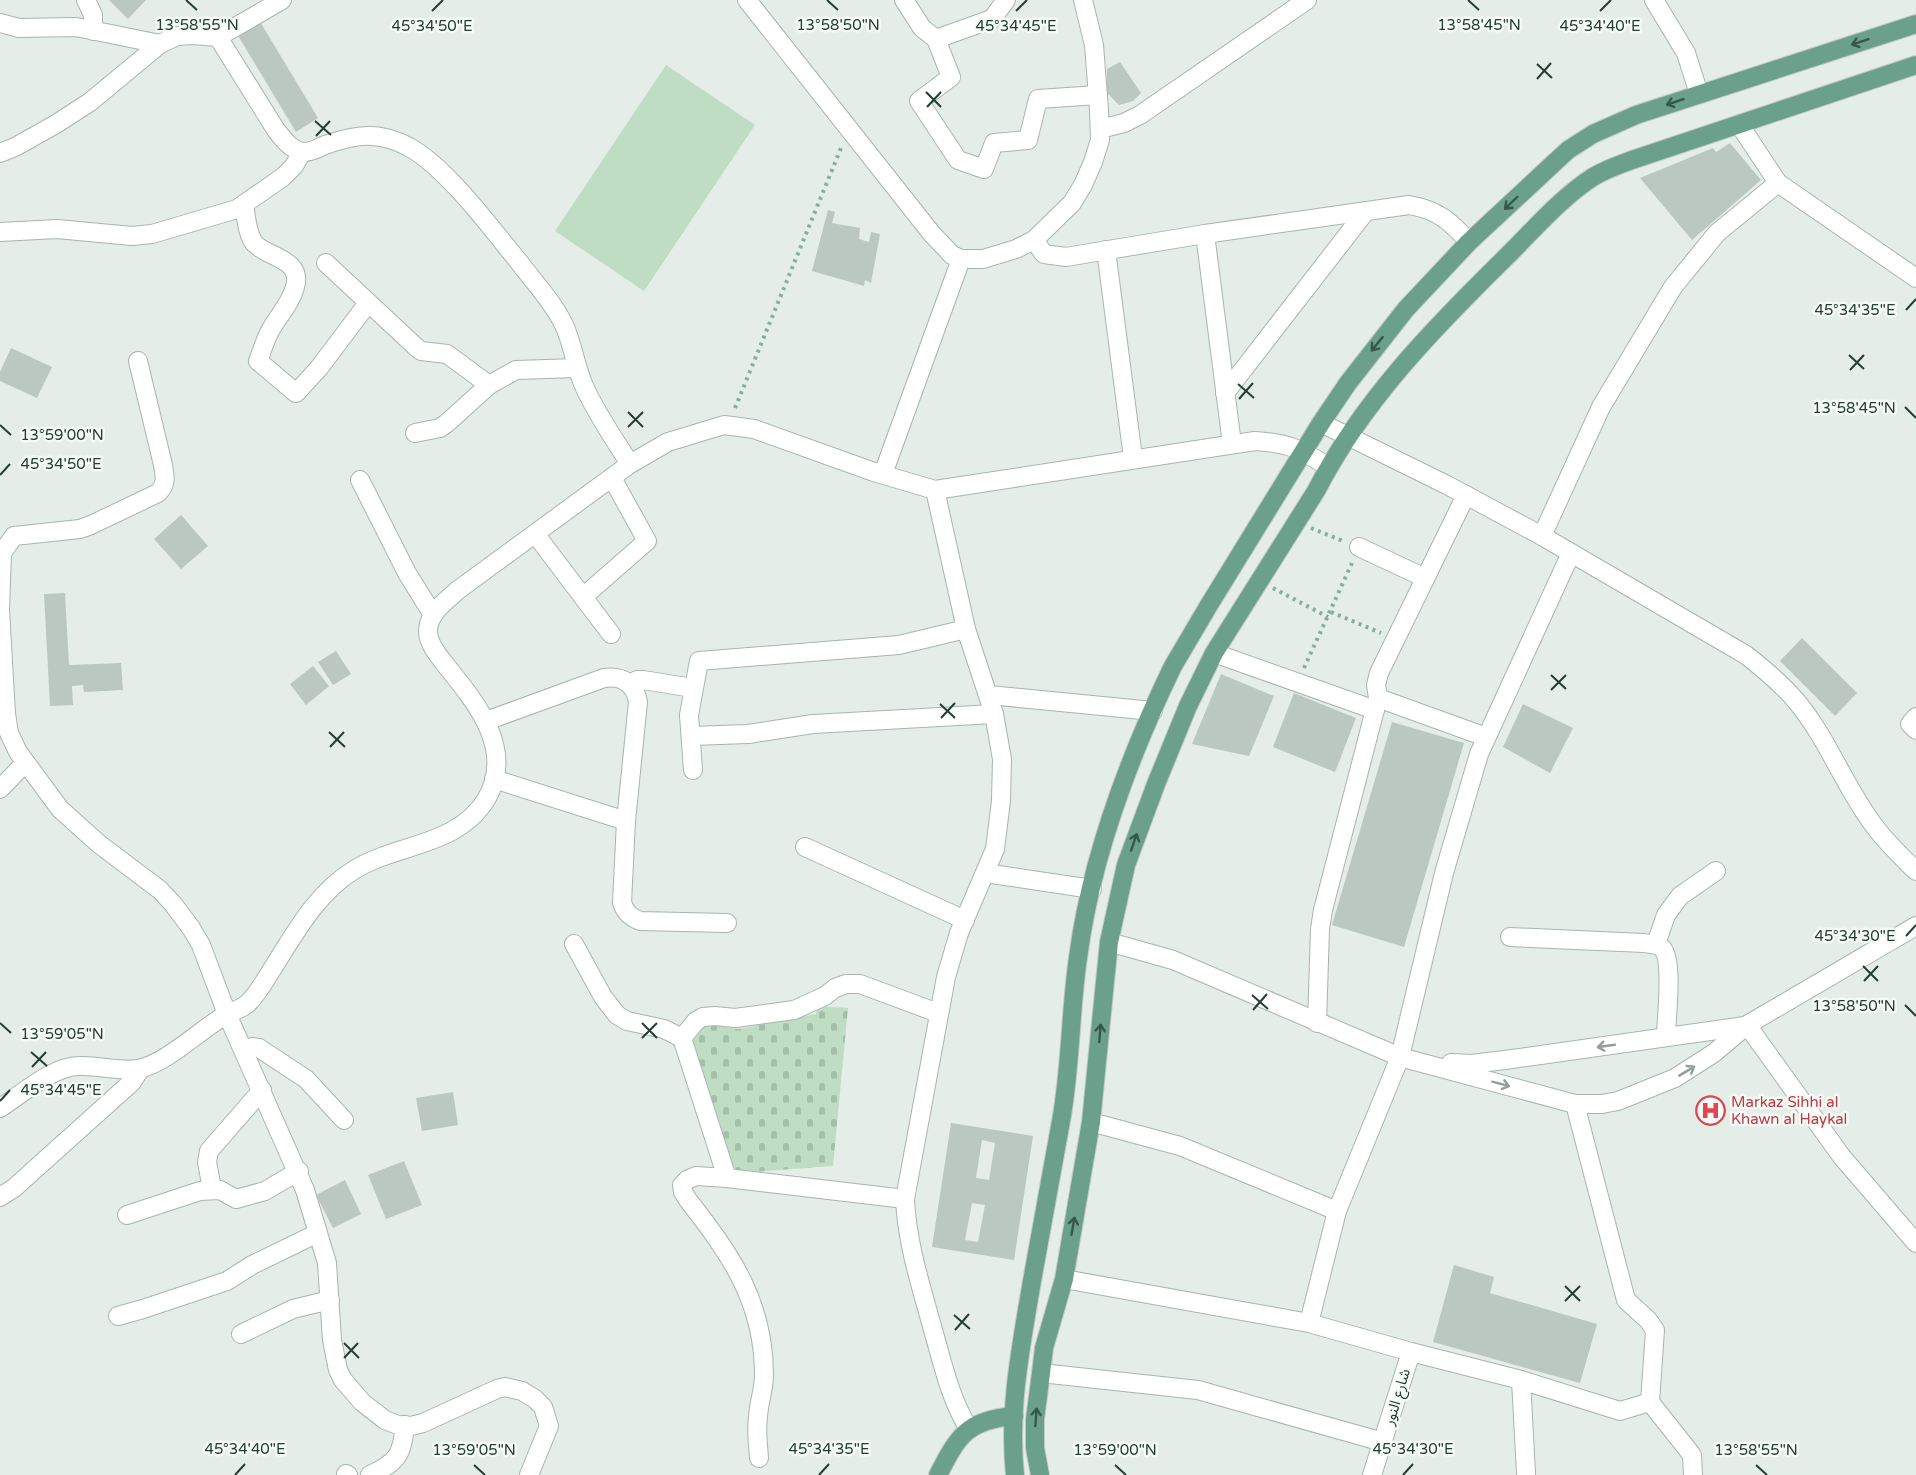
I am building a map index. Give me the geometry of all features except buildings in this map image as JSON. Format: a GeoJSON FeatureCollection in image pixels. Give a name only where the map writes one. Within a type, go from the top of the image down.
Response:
{"type":"FeatureCollection","features":[{"type":"Feature","properties":{"kind":"main road"},"geometry":{"type":"LineString","coordinates":[[1015,1475],[1013,1451],[1018,1359],[1062,1117],[1078,958],[1100,857],[1126,778],[1153,711],[1188,638],[1303,451],[1348,383],[1393,325],[1469,242],[1568,150],[1585,139],[1636,115],[1916,24]]}},
{"type":"Feature","properties":{"kind":"main road"},"geometry":{"type":"LineString","coordinates":[[1040,1475],[1035,1448],[1035,1419],[1044,1348],[1064,1279],[1091,1122],[1109,942],[1120,888],[1140,824],[1188,706],[1214,652],[1296,523],[1328,467],[1393,375],[1422,342],[1578,188],[1594,176],[1615,166],[1916,65]]}},
{"type":"Feature","properties":{"kind":"main road"},"geometry":{"type":"LineString","coordinates":[[938,1475],[957,1441],[969,1429],[990,1419],[1014,1416]]}},
{"type":"Feature","properties":{"kind":"street"},"geometry":{"type":"LineString","coordinates":[[86,0],[93,15],[93,31]]}},
{"type":"Feature","properties":{"kind":"street"},"geometry":{"type":"LineString","coordinates":[[0,153],[45,130],[90,102],[160,44],[177,36],[218,37],[282,0]]}},
{"type":"Feature","properties":{"kind":"street"},"geometry":{"type":"LineString","coordinates":[[747,0],[932,234],[952,255],[961,259],[983,259],[1016,249],[1034,240],[1072,203],[1083,185],[1100,140],[1094,45],[1083,0]]}},
{"type":"Feature","properties":{"kind":"street"},"geometry":{"type":"LineString","coordinates":[[904,0],[922,28],[936,39],[951,77],[919,101],[958,160],[984,169],[994,143],[1028,140],[1038,99],[1098,96]]}},
{"type":"Feature","properties":{"kind":"street"},"geometry":{"type":"LineString","coordinates":[[936,39],[992,19],[1006,0]]}},
{"type":"Feature","properties":{"kind":"street"},"geometry":{"type":"LineString","coordinates":[[1100,129],[1124,123],[1140,115],[1307,0]]}},
{"type":"Feature","properties":{"kind":"street"},"geometry":{"type":"LineString","coordinates":[[1654,0],[1686,53],[1700,94]]}},
{"type":"Feature","properties":{"kind":"street"},"geometry":{"type":"LineString","coordinates":[[0,23],[19,27],[76,27],[160,44]]}},
{"type":"Feature","properties":{"kind":"street"},"geometry":{"type":"LineString","coordinates":[[218,37],[286,143],[302,152],[312,151],[356,135],[389,139],[410,148],[424,158],[459,191],[541,290],[564,324],[577,368],[590,398],[630,464]]}},
{"type":"Feature","properties":{"kind":"street"},"geometry":{"type":"LineString","coordinates":[[1739,124],[1778,183],[1916,278]]}},
{"type":"Feature","properties":{"kind":"street"},"geometry":{"type":"LineString","coordinates":[[0,232],[57,229],[132,236],[152,234],[237,209],[283,177],[294,166],[302,152]]}},
{"type":"Feature","properties":{"kind":"street"},"geometry":{"type":"LineString","coordinates":[[1542,536],[1601,407],[1673,287],[1717,233],[1778,183]]}},
{"type":"Feature","properties":{"kind":"street"},"geometry":{"type":"LineString","coordinates":[[244,204],[250,236],[255,244],[291,265],[296,274],[292,296],[271,330],[258,361],[296,393],[319,368],[368,303]]}},
{"type":"Feature","properties":{"kind":"street"},"geometry":{"type":"LineString","coordinates":[[1034,240],[1044,254],[1066,257],[1205,234],[1409,205],[1437,212],[1469,242]]}},
{"type":"Feature","properties":{"kind":"street"},"geometry":{"type":"LineString","coordinates":[[1225,393],[1366,211]]}},
{"type":"Feature","properties":{"kind":"street"},"geometry":{"type":"LineString","coordinates":[[1205,234],[1232,444]]}},
{"type":"Feature","properties":{"kind":"street"},"geometry":{"type":"LineString","coordinates":[[1106,250],[1133,458]]}},
{"type":"Feature","properties":{"kind":"street"},"geometry":{"type":"LineString","coordinates":[[883,474],[961,259]]}},
{"type":"Feature","properties":{"kind":"street"},"geometry":{"type":"LineString","coordinates":[[326,263],[421,351],[447,354],[489,385]]}},
{"type":"Feature","properties":{"kind":"street"},"geometry":{"type":"LineString","coordinates":[[138,361],[164,471],[164,486],[158,493],[91,525],[68,532],[14,536],[2,552],[0,610],[4,721],[25,763],[60,809],[79,828],[160,890],[173,904],[201,945],[243,1051],[299,1171],[327,1263],[332,1340],[338,1370],[343,1380],[362,1402],[385,1420],[405,1425],[423,1423],[497,1389],[513,1387],[543,1407],[549,1426],[529,1475]]}},
{"type":"Feature","properties":{"kind":"street"},"geometry":{"type":"LineString","coordinates":[[415,433],[440,428],[489,385],[516,370],[577,368]]}},
{"type":"Feature","properties":{"kind":"street"},"geometry":{"type":"LineString","coordinates":[[1321,423],[1466,495],[1542,536],[1719,637],[1764,669],[1797,702],[1810,719],[1864,812],[1916,872]]}},
{"type":"Feature","properties":{"kind":"street"},"geometry":{"type":"LineString","coordinates":[[0,1108],[53,1074],[70,1067],[140,1069],[161,1059],[227,1014],[248,1003],[311,909],[339,879],[356,868],[382,857],[426,843],[459,826],[476,812],[487,797],[498,766],[496,747],[486,721],[430,642],[428,626],[433,615],[458,590],[630,464],[668,442],[706,429],[728,426],[754,429],[935,490],[1255,441],[1289,445],[1328,467]]}},
{"type":"Feature","properties":{"kind":"street"},"geometry":{"type":"LineString","coordinates":[[582,597],[647,542],[612,478]]}},
{"type":"Feature","properties":{"kind":"street"},"geometry":{"type":"LineString","coordinates":[[360,480],[407,573],[433,615]]}},
{"type":"Feature","properties":{"kind":"street"},"geometry":{"type":"LineString","coordinates":[[935,490],[966,628],[990,695],[1002,759],[1001,801],[995,849],[952,953],[938,1014],[905,1199],[906,1226],[915,1264],[951,1390],[969,1429]]}},
{"type":"Feature","properties":{"kind":"street"},"geometry":{"type":"LineString","coordinates":[[1317,1023],[1320,929],[1323,910],[1376,704],[1376,685],[1379,673],[1466,495]]}},
{"type":"Feature","properties":{"kind":"street"},"geometry":{"type":"LineString","coordinates":[[536,535],[611,634]]}},
{"type":"Feature","properties":{"kind":"street"},"geometry":{"type":"LineString","coordinates":[[1359,547],[1425,578]]}},
{"type":"Feature","properties":{"kind":"street"},"geometry":{"type":"LineString","coordinates":[[1309,1323],[1337,1211],[1400,1057],[1444,873],[1473,772],[1486,737],[1571,553]]}},
{"type":"Feature","properties":{"kind":"street"},"geometry":{"type":"LineString","coordinates":[[693,770],[689,715],[699,661],[899,645],[966,628]]}},
{"type":"Feature","properties":{"kind":"street"},"geometry":{"type":"LineString","coordinates":[[1214,652],[1297,682],[1486,737]]}},
{"type":"Feature","properties":{"kind":"street"},"geometry":{"type":"LineString","coordinates":[[486,721],[604,678],[614,676],[631,684],[638,702],[621,895],[625,912],[640,921],[727,922]]}},
{"type":"Feature","properties":{"kind":"street"},"geometry":{"type":"LineString","coordinates":[[631,684],[637,680],[643,680],[693,688]]}},
{"type":"Feature","properties":{"kind":"street"},"geometry":{"type":"LineString","coordinates":[[990,695],[1153,711]]}},
{"type":"Feature","properties":{"kind":"street"},"geometry":{"type":"LineString","coordinates":[[691,736],[748,734],[813,724],[994,714]]}},
{"type":"Feature","properties":{"kind":"street"},"geometry":{"type":"LineString","coordinates":[[1916,717],[1910,724],[1916,730]]}},
{"type":"Feature","properties":{"kind":"street"},"geometry":{"type":"LineString","coordinates":[[0,789],[25,763]]}},
{"type":"Feature","properties":{"kind":"street"},"geometry":{"type":"LineString","coordinates":[[494,779],[626,821]]}},
{"type":"Feature","properties":{"kind":"street"},"geometry":{"type":"LineString","coordinates":[[806,847],[965,920]]}},
{"type":"Feature","properties":{"kind":"street"},"geometry":{"type":"LineString","coordinates":[[1656,944],[1666,915],[1680,896],[1716,871]]}},
{"type":"Feature","properties":{"kind":"street"},"geometry":{"type":"LineString","coordinates":[[985,873],[1092,889]]}},
{"type":"Feature","properties":{"kind":"street"},"geometry":{"type":"LineString","coordinates":[[1109,942],[1173,960],[1400,1057],[1575,1104],[1602,1104],[1618,1101],[1675,1078],[1714,1053],[1747,1025],[1916,926]]}},
{"type":"Feature","properties":{"kind":"street"},"geometry":{"type":"LineString","coordinates":[[1510,937],[1656,944],[1663,949],[1668,962],[1666,1037]]}},
{"type":"Feature","properties":{"kind":"street"},"geometry":{"type":"LineString","coordinates":[[574,944],[603,997],[617,1015],[627,1021],[664,1029],[682,1038],[727,1178]]}},
{"type":"Feature","properties":{"kind":"street"},"geometry":{"type":"LineString","coordinates":[[682,1038],[696,1021],[703,1017],[735,1018],[794,1010],[846,984],[860,984],[938,1014]]}},
{"type":"Feature","properties":{"kind":"street"},"geometry":{"type":"LineString","coordinates":[[1425,1063],[1485,1063],[1747,1025]]}},
{"type":"Feature","properties":{"kind":"street"},"geometry":{"type":"LineString","coordinates":[[1747,1025],[1842,1157],[1916,1243]]}},
{"type":"Feature","properties":{"kind":"street"},"geometry":{"type":"LineString","coordinates":[[243,1051],[252,1047],[259,1048],[299,1074],[344,1120]]}},
{"type":"Feature","properties":{"kind":"street"},"geometry":{"type":"LineString","coordinates":[[0,1197],[14,1188],[132,1082],[140,1069]]}},
{"type":"Feature","properties":{"kind":"street"},"geometry":{"type":"LineString","coordinates":[[212,1189],[207,1162],[209,1151],[262,1090]]}},
{"type":"Feature","properties":{"kind":"street"},"geometry":{"type":"LineString","coordinates":[[1575,1104],[1626,1300],[1648,1320],[1655,1330],[1650,1402],[1692,1455],[1694,1475]]}},
{"type":"Feature","properties":{"kind":"street"},"geometry":{"type":"LineString","coordinates":[[1091,1122],[1180,1146],[1337,1211]]}},
{"type":"Feature","properties":{"kind":"street"},"geometry":{"type":"LineString","coordinates":[[127,1215],[212,1189],[220,1190],[236,1198],[254,1195],[299,1171]]}},
{"type":"Feature","properties":{"kind":"street"},"geometry":{"type":"LineString","coordinates":[[759,1458],[758,1418],[764,1371],[757,1318],[750,1297],[728,1254],[683,1192],[682,1185],[696,1176],[905,1199]]}},
{"type":"Feature","properties":{"kind":"street"},"geometry":{"type":"LineString","coordinates":[[118,1316],[143,1310],[226,1281],[252,1264],[318,1233]]}},
{"type":"Feature","properties":{"kind":"street"},"geometry":{"type":"LineString","coordinates":[[1064,1279],[1309,1323],[1521,1380],[1620,1411],[1650,1402]]}},
{"type":"Feature","properties":{"kind":"street"},"geometry":{"type":"LineString","coordinates":[[241,1334],[293,1309],[330,1300]]}},
{"type":"Feature","properties":{"kind":"street","name":"شارع النور"},"geometry":{"type":"LineString","coordinates":[[1371,1475],[1411,1352]]}},
{"type":"Feature","properties":{"kind":"street"},"geometry":{"type":"LineString","coordinates":[[1041,1373],[1198,1390],[1383,1442]]}},
{"type":"Feature","properties":{"kind":"street"},"geometry":{"type":"LineString","coordinates":[[1521,1380],[1526,1473]]}},
{"type":"Feature","properties":{"kind":"street"},"geometry":{"type":"LineString","coordinates":[[370,1475],[386,1467],[400,1454],[405,1425]]}},
{"type":"Feature","properties":{"kind":"path"},"geometry":{"type":"LineString","coordinates":[[728,426],[849,128]]}},
{"type":"Feature","properties":{"kind":"path"},"geometry":{"type":"LineString","coordinates":[[1296,523],[1359,547],[1297,682]]}},
{"type":"Feature","properties":{"kind":"path"},"geometry":{"type":"LineString","coordinates":[[1260,580],[1328,617]]}},
{"type":"Feature","properties":{"kind":"path"},"geometry":{"type":"LineString","coordinates":[[1331,612],[1395,639]]}},
{"type":"Feature","properties":{"kind":"green space"},"geometry":{"type":"Polygon","coordinates":[[[666,65],[755,125],[644,291],[555,231],[666,65]]]}},
{"type":"Feature","properties":{"kind":"green space"},"geometry":{"type":"Polygon","coordinates":[[[817,1006],[848,1008],[833,1166],[740,1173],[731,1164],[693,1041],[705,1024],[738,1029],[816,1014],[817,1006]]]}},
{"type":"Feature","properties":{"kind":"place","name":"Markaz Sihhi al Khawn al Haykal"},"geometry":{"type":"Point","coordinates":[1710,1111]}}]}
